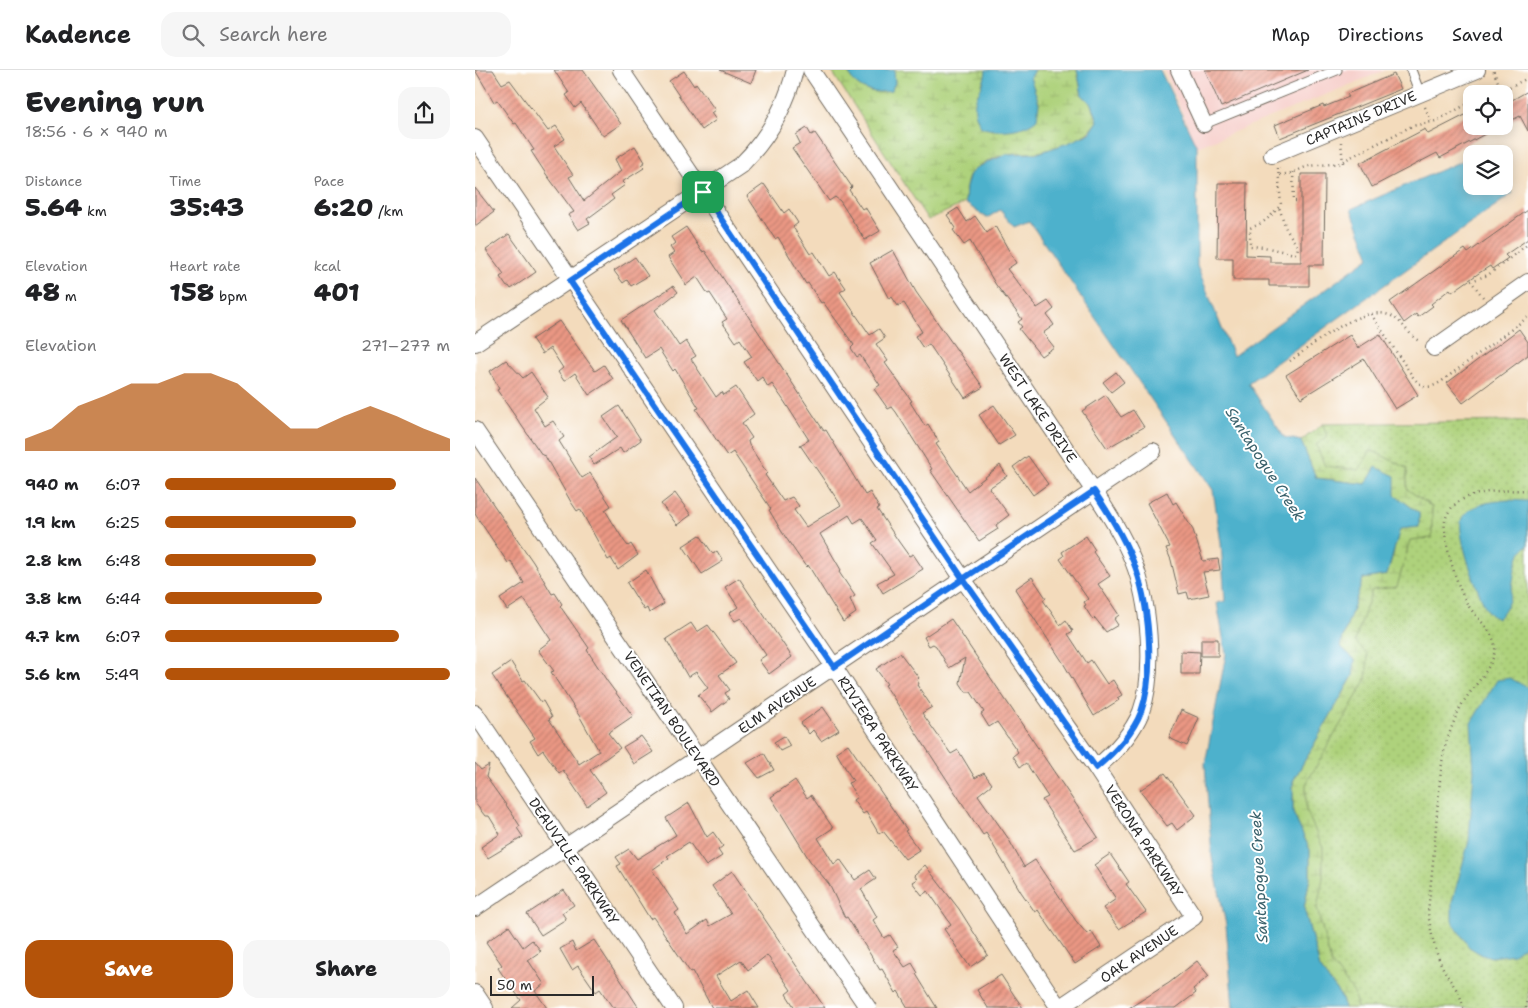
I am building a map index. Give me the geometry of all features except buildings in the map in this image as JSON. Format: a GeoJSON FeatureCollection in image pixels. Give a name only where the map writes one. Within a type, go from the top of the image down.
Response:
{"type":"FeatureCollection","features":[{"type":"Feature","properties":{"kind":"street","name":"VERONA PARKWAY"},"geometry":{"type":"LineString","coordinates":[[621,70],[963,579],[1096,768],[1194,917]]}},
{"type":"Feature","properties":{"kind":"street"},"geometry":{"type":"LineString","coordinates":[[475,344],[741,165],[765,138],[782,108],[795,70]]}},
{"type":"Feature","properties":{"kind":"street","name":"WEST LAKE DRIVE"},"geometry":{"type":"LineString","coordinates":[[811,70],[1094,491],[1115,524],[1134,563],[1145,611],[1148,649],[1146,690],[1141,712],[1122,742],[1096,768]]}},
{"type":"Feature","properties":{"kind":"street"},"geometry":{"type":"LineString","coordinates":[[1179,70],[1205,124]]}},
{"type":"Feature","properties":{"kind":"street","name":"CAPTAINS DRIVE"},"geometry":{"type":"LineString","coordinates":[[1272,155],[1335,129],[1422,100],[1477,70]]}},
{"type":"Feature","properties":{"kind":"street","name":"RIVIERA PARKWAY"},"geometry":{"type":"LineString","coordinates":[[475,138],[570,281],[834,667],[1059,1008]]}},
{"type":"Feature","properties":{"kind":"street"},"geometry":{"type":"LineString","coordinates":[[1434,348],[1528,282]]}},
{"type":"Feature","properties":{"kind":"street","name":"VENETIAN BOULEVARD"},"geometry":{"type":"LineString","coordinates":[[475,430],[869,1008]]}},
{"type":"Feature","properties":{"kind":"street","name":"ELM AVENUE"},"geometry":{"type":"LineString","coordinates":[[475,908],[1153,451]]}},
{"type":"Feature","properties":{"kind":"street","name":"DEAUVILLE PARKWAY"},"geometry":{"type":"LineString","coordinates":[[475,713],[674,1008]]}},
{"type":"Feature","properties":{"kind":"street","name":"OAK AVENUE"},"geometry":{"type":"LineString","coordinates":[[1059,1008],[1194,917]]}},
{"type":"Feature","properties":{"kind":"street"},"geometry":{"type":"LineString","coordinates":[[475,993],[485,1008]]}},
{"type":"Feature","properties":{"kind":"lane"},"geometry":{"type":"LineString","coordinates":[[1205,124],[1337,70]]}},
{"type":"Feature","properties":{"kind":"lane"},"geometry":{"type":"LineString","coordinates":[[1411,70],[1422,100]]}},
{"type":"Feature","properties":{"kind":"path"},"geometry":{"type":"LineString","coordinates":[[1493,70],[1499,85]]}},
{"type":"Feature","properties":{"kind":"path"},"geometry":{"type":"LineString","coordinates":[[1513,85],[1528,78]]}},
{"type":"Feature","properties":{"kind":"path"},"geometry":{"type":"LineString","coordinates":[[1422,100],[1431,121]]}},
{"type":"Feature","properties":{"kind":"path"},"geometry":{"type":"LineString","coordinates":[[1280,175],[1308,166],[1343,163],[1343,161],[1412,126],[1436,121],[1463,106]]}},
{"type":"Feature","properties":{"kind":"path"},"geometry":{"type":"LineString","coordinates":[[1335,129],[1342,144],[1343,161]]}},
{"type":"Feature","properties":{"kind":"path"},"geometry":{"type":"LineString","coordinates":[[1272,155],[1280,175],[1281,205],[1279,207],[1266,222],[1250,228],[1250,246],[1264,247],[1294,254],[1297,252],[1298,247],[1285,229],[1279,207]]}},
{"type":"Feature","properties":{"kind":"path"},"geometry":{"type":"LineString","coordinates":[[1293,172],[1294,201],[1297,201]]}},
{"type":"Feature","properties":{"kind":"path"},"geometry":{"type":"LineString","coordinates":[[1491,308],[1471,280],[1488,274],[1528,244]]}},
{"type":"Feature","properties":{"kind":"path"},"geometry":{"type":"LineString","coordinates":[[1290,362],[1341,325],[1373,313],[1394,317],[1406,326],[1414,339],[1434,348]]}},
{"type":"Feature","properties":{"kind":"path"},"geometry":{"type":"LineString","coordinates":[[1463,1008],[1458,989],[1443,970],[1431,932],[1428,913],[1441,775],[1447,741],[1461,707],[1493,659],[1495,646],[1488,630],[1466,602],[1453,566],[1445,533],[1445,521],[1451,510],[1463,499],[1483,493],[1528,490]]}},
{"type":"Feature","properties":{"kind":"path"},"geometry":{"type":"LineString","coordinates":[[1526,1008],[1528,986]]}},
{"type":"Feature","properties":{"kind":"shaded area"},"geometry":{"type":"Polygon","coordinates":[[[1164,70],[1386,70],[1197,147],[1164,70]]]}},
{"type":"Feature","properties":{"kind":"green space"},"geometry":{"type":"Polygon","coordinates":[[[831,70],[847,70],[859,86],[877,92],[891,91],[895,83],[894,70],[986,70],[986,78],[982,83],[991,130],[1018,128],[1033,89],[1030,77],[1034,70],[1077,70],[1082,95],[1092,104],[1098,122],[1079,138],[1055,148],[1039,152],[1008,154],[983,164],[969,176],[965,203],[928,220],[831,70]]]}},
{"type":"Feature","properties":{"kind":"green space"},"geometry":{"type":"Polygon","coordinates":[[[1528,422],[1528,1008],[1344,1008],[1342,998],[1320,968],[1293,813],[1316,478],[1301,441],[1323,424],[1528,422]]]}},
{"type":"Feature","properties":{"kind":"green space"},"geometry":{"type":"Polygon","coordinates":[[[1323,424],[1327,437],[1316,445],[1325,466],[1359,470],[1371,450],[1407,468],[1407,489],[1432,507],[1432,538],[1410,540],[1397,587],[1372,590],[1355,642],[1368,655],[1366,680],[1306,784],[1306,810],[1323,848],[1323,878],[1317,908],[1331,963],[1354,993],[1357,1008],[1344,1008],[1342,998],[1320,968],[1304,908],[1310,877],[1310,850],[1293,813],[1293,781],[1353,676],[1355,660],[1340,646],[1363,579],[1387,575],[1400,528],[1419,527],[1419,513],[1395,495],[1376,467],[1366,484],[1316,478],[1301,441],[1323,424]]]}},
{"type":"Feature","properties":{"kind":"water"},"geometry":{"type":"Polygon","coordinates":[[[847,70],[894,70],[895,83],[891,91],[870,91],[859,86],[847,70]]]}},
{"type":"Feature","properties":{"kind":"water"},"geometry":{"type":"Polygon","coordinates":[[[986,70],[1034,70],[1030,77],[1039,103],[1037,119],[1025,126],[1011,130],[995,130],[981,127],[975,109],[975,102],[985,78],[986,70]]]}},
{"type":"Feature","properties":{"kind":"water","name":"Santapogue Creek"},"geometry":{"type":"Polygon","coordinates":[[[1077,70],[1160,70],[1197,147],[1197,266],[1233,356],[1370,257],[1351,209],[1463,160],[1463,195],[1510,195],[1248,383],[1284,437],[1301,441],[1316,478],[1366,484],[1376,467],[1395,476],[1395,495],[1419,513],[1419,527],[1400,529],[1387,575],[1363,579],[1340,646],[1355,660],[1353,676],[1293,781],[1293,813],[1310,850],[1310,877],[1304,908],[1320,968],[1342,998],[1344,1008],[1233,1008],[1226,925],[1212,857],[1205,764],[1226,654],[1217,603],[1225,601],[1221,543],[1213,490],[1029,221],[1014,227],[1000,210],[987,218],[965,203],[966,187],[970,174],[977,167],[1007,154],[1038,153],[1090,133],[1098,121],[1092,104],[1082,95],[1077,70]]]}},
{"type":"Feature","properties":{"kind":"water"},"geometry":{"type":"Polygon","coordinates":[[[1507,500],[1528,501],[1528,545],[1521,552],[1517,560],[1509,601],[1497,619],[1488,612],[1479,594],[1469,565],[1460,525],[1466,513],[1476,506],[1507,500]]]}},
{"type":"Feature","properties":{"kind":"water"},"geometry":{"type":"Polygon","coordinates":[[[1510,678],[1528,688],[1528,943],[1514,954],[1491,957],[1469,947],[1452,921],[1452,902],[1469,841],[1474,770],[1471,723],[1497,680],[1510,678]]]}},
{"type":"Feature","properties":{"kind":"route"},"geometry":{"type":"LineString","coordinates":[[703,192],[570,281],[834,667],[963,579],[1096,768],[1122,742],[1141,712],[1146,690],[1148,649],[1145,611],[1134,563],[1115,524],[1094,491],[963,579],[703,192]]}}]}
